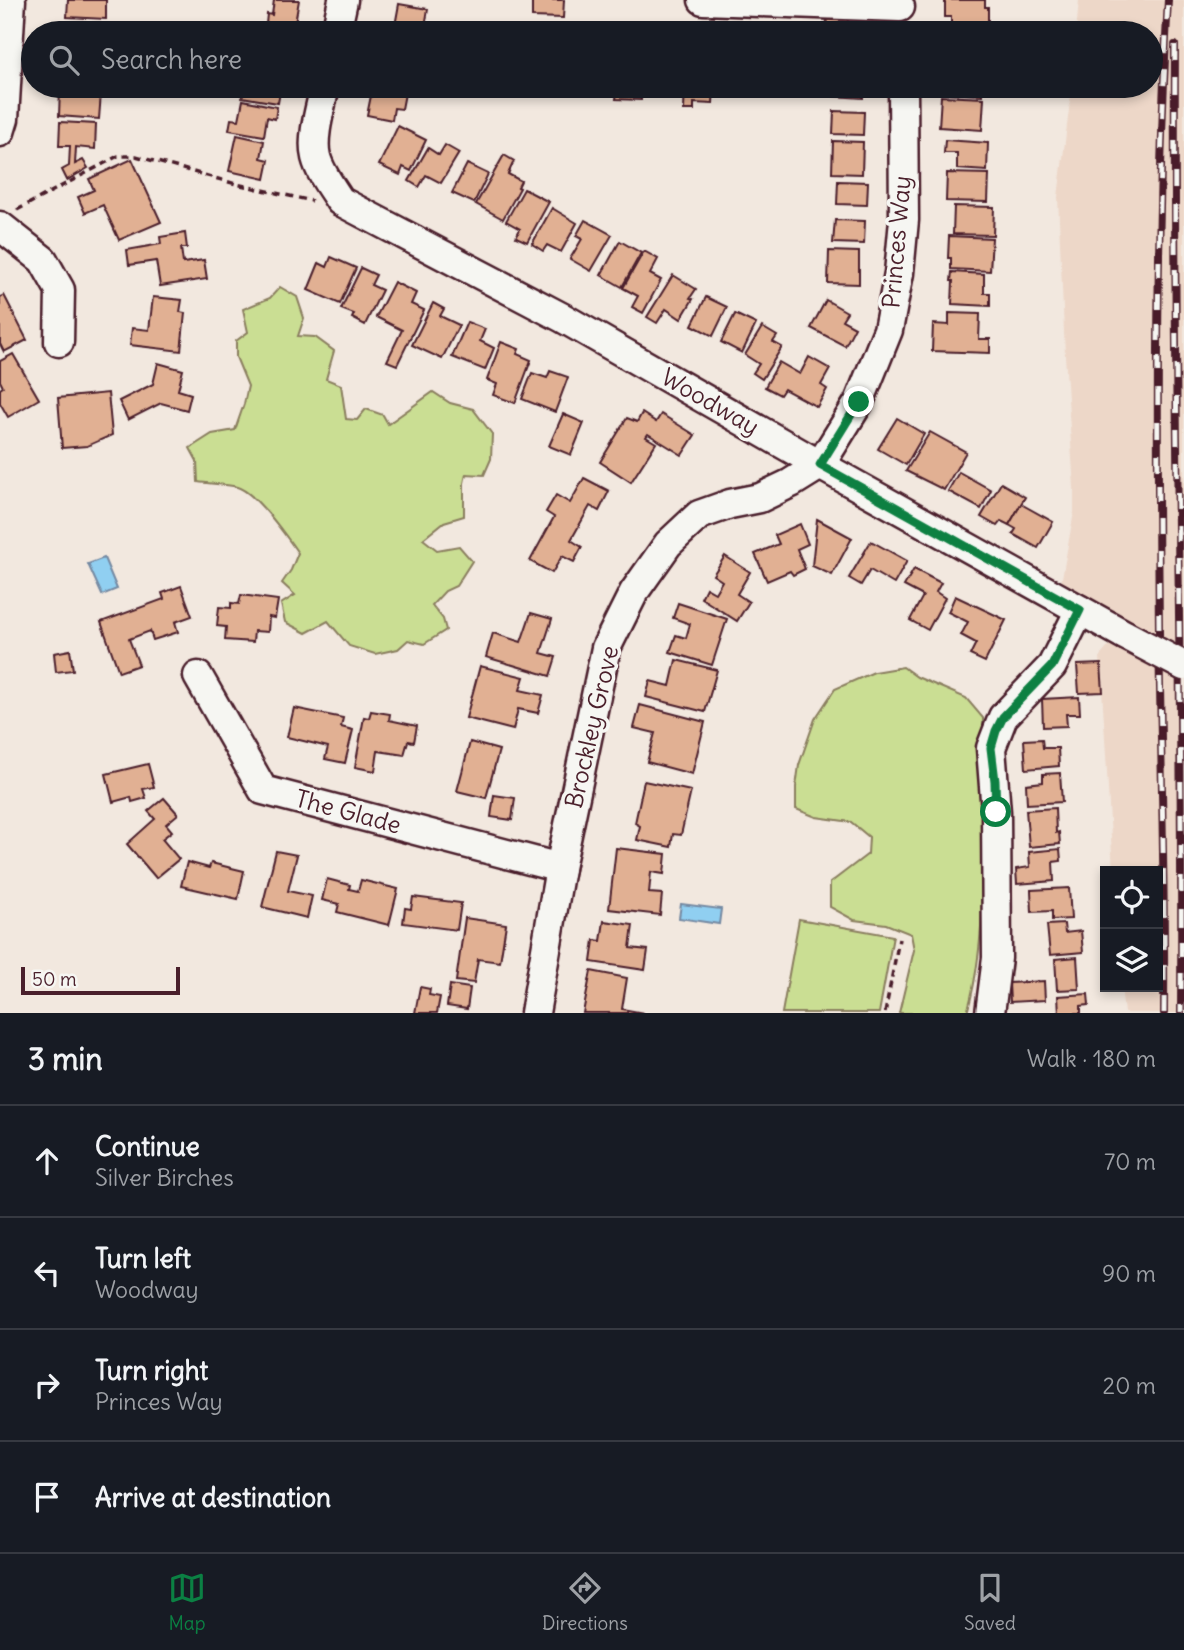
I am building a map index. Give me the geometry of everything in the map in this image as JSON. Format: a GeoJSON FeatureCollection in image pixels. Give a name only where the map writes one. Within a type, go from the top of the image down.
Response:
{"type":"FeatureCollection","features":[{"type":"Feature","properties":{"kind":"street"},"geometry":{"type":"LineString","coordinates":[[0,132],[5,119],[11,0]]}},
{"type":"Feature","properties":{"kind":"street"},"geometry":{"type":"LineString","coordinates":[[339,21],[343,0]]}},
{"type":"Feature","properties":{"kind":"street"},"geometry":{"type":"LineString","coordinates":[[703,0],[900,14]]}},
{"type":"Feature","properties":{"kind":"street"},"geometry":{"type":"LineString","coordinates":[[323,98],[316,132],[316,157],[340,201]]}},
{"type":"Feature","properties":{"kind":"street","name":"Princes Way"},"geometry":{"type":"LineString","coordinates":[[820,465],[859,402],[888,330],[899,273],[904,220],[903,98]]}},
{"type":"Feature","properties":{"kind":"street","name":"Woodway"},"geometry":{"type":"LineString","coordinates":[[340,201],[563,318],[820,465],[1184,666]]}},
{"type":"Feature","properties":{"kind":"street"},"geometry":{"type":"LineString","coordinates":[[5,220],[43,260],[60,290],[59,342]]}},
{"type":"Feature","properties":{"kind":"street","name":"Brockley Grove"},"geometry":{"type":"LineString","coordinates":[[535,1013],[560,868],[606,648],[634,592],[668,544],[699,515],[730,504],[760,498],[820,465]]}},
{"type":"Feature","properties":{"kind":"street"},"geometry":{"type":"LineString","coordinates":[[990,1013],[997,958],[996,812],[991,748],[1003,717],[1052,666],[1080,610]]}},
{"type":"Feature","properties":{"kind":"street","name":"The Glade"},"geometry":{"type":"LineString","coordinates":[[198,676],[263,790],[560,868]]}},
{"type":"Feature","properties":{"kind":"path"},"geometry":{"type":"LineString","coordinates":[[5,220],[118,156],[136,156],[321,204],[340,201]]}},
{"type":"Feature","properties":{"kind":"path"},"geometry":{"type":"LineString","coordinates":[[886,1013],[899,939]]}},
{"type":"Feature","properties":{"kind":"shaded area"},"geometry":{"type":"Polygon","coordinates":[[[1079,0],[1184,0],[1184,658],[1060,589],[1074,512],[1058,197],[1070,98],[1163,98],[1163,21],[1077,21],[1079,0]]]}},
{"type":"Feature","properties":{"kind":"shaded area"},"geometry":{"type":"Polygon","coordinates":[[[1125,643],[1184,676],[1184,1013],[1124,1013],[1122,992],[1163,992],[1163,866],[1113,866],[1100,656],[1109,646],[1125,643]]]}},
{"type":"Feature","properties":{"kind":"green space"},"geometry":{"type":"Polygon","coordinates":[[[280,287],[297,297],[304,318],[298,336],[315,337],[334,351],[326,379],[341,385],[346,419],[357,420],[366,409],[383,415],[388,424],[433,392],[450,403],[473,409],[492,434],[491,459],[484,475],[466,474],[464,516],[444,522],[423,539],[437,550],[459,546],[472,561],[456,586],[445,591],[432,605],[443,619],[446,630],[424,644],[408,640],[398,649],[375,654],[349,646],[328,621],[306,633],[285,622],[281,604],[295,595],[282,583],[298,553],[253,497],[237,487],[198,482],[197,461],[190,448],[212,434],[235,430],[244,404],[248,386],[236,357],[236,341],[248,332],[243,309],[270,298],[280,287]]]}},
{"type":"Feature","properties":{"kind":"green space"},"geometry":{"type":"Polygon","coordinates":[[[903,667],[917,677],[966,698],[983,718],[983,896],[976,970],[967,1013],[899,1013],[914,950],[911,934],[886,924],[854,920],[830,907],[830,883],[868,854],[869,837],[851,822],[816,817],[796,809],[799,765],[815,719],[835,689],[874,672],[903,667]]]}},
{"type":"Feature","properties":{"kind":"green space"},"geometry":{"type":"Polygon","coordinates":[[[799,919],[893,936],[879,1013],[782,1013],[799,919]]]}},
{"type":"Feature","properties":{"kind":"water"},"geometry":{"type":"Polygon","coordinates":[[[104,558],[117,589],[102,595],[88,564],[104,558]]]}},
{"type":"Feature","properties":{"kind":"water"},"geometry":{"type":"Polygon","coordinates":[[[681,904],[721,909],[719,924],[679,918],[681,904]]]}},
{"type":"Feature","properties":{"kind":"building"},"geometry":{"type":"Polygon","coordinates":[[[68,0],[106,0],[106,19],[67,17],[68,0]]]}},
{"type":"Feature","properties":{"kind":"building"},"geometry":{"type":"Polygon","coordinates":[[[274,0],[299,0],[295,21],[266,21],[267,14],[272,15],[274,0]]]}},
{"type":"Feature","properties":{"kind":"building"},"geometry":{"type":"Polygon","coordinates":[[[532,0],[564,0],[563,18],[532,17],[532,0]]]}},
{"type":"Feature","properties":{"kind":"building"},"geometry":{"type":"Polygon","coordinates":[[[945,0],[985,0],[985,7],[988,7],[988,21],[951,21],[951,17],[945,17],[945,0]]]}},
{"type":"Feature","properties":{"kind":"building"},"geometry":{"type":"Polygon","coordinates":[[[399,4],[428,9],[426,21],[396,21],[399,4]]]}},
{"type":"Feature","properties":{"kind":"building"},"geometry":{"type":"Polygon","coordinates":[[[827,19],[848,20],[848,21],[827,19]]]}},
{"type":"Feature","properties":{"kind":"building"},"geometry":{"type":"Polygon","coordinates":[[[60,98],[101,98],[99,119],[59,116],[60,98]]]}},
{"type":"Feature","properties":{"kind":"building"},"geometry":{"type":"Polygon","coordinates":[[[248,98],[279,98],[278,103],[248,98]]]}},
{"type":"Feature","properties":{"kind":"building"},"geometry":{"type":"Polygon","coordinates":[[[371,98],[404,98],[402,109],[394,108],[392,120],[367,115],[371,98]]]}},
{"type":"Feature","properties":{"kind":"building"},"geometry":{"type":"Polygon","coordinates":[[[641,98],[641,100],[616,99],[641,98]]]}},
{"type":"Feature","properties":{"kind":"building"},"geometry":{"type":"Polygon","coordinates":[[[684,98],[713,98],[713,104],[694,103],[694,110],[684,110],[684,98]]]}},
{"type":"Feature","properties":{"kind":"building"},"geometry":{"type":"Polygon","coordinates":[[[941,98],[984,98],[982,130],[939,127],[941,98]]]}},
{"type":"Feature","properties":{"kind":"building"},"geometry":{"type":"Polygon","coordinates":[[[243,100],[277,107],[275,119],[267,117],[264,136],[229,130],[231,119],[239,120],[243,100]]]}},
{"type":"Feature","properties":{"kind":"building"},"geometry":{"type":"Polygon","coordinates":[[[834,111],[864,112],[863,135],[833,134],[834,111]]]}},
{"type":"Feature","properties":{"kind":"building"},"geometry":{"type":"Polygon","coordinates":[[[60,122],[96,124],[95,149],[76,147],[75,164],[83,160],[88,168],[67,180],[62,170],[69,166],[70,146],[59,146],[60,122]]]}},
{"type":"Feature","properties":{"kind":"building"},"geometry":{"type":"Polygon","coordinates":[[[398,126],[426,140],[411,171],[403,167],[400,175],[379,165],[398,126]]]}},
{"type":"Feature","properties":{"kind":"building"},"geometry":{"type":"Polygon","coordinates":[[[237,135],[264,141],[261,158],[269,160],[265,179],[229,171],[237,135]]]}},
{"type":"Feature","properties":{"kind":"building"},"geometry":{"type":"Polygon","coordinates":[[[945,140],[988,143],[987,171],[957,169],[957,153],[944,153],[945,140]]]}},
{"type":"Feature","properties":{"kind":"building"},"geometry":{"type":"Polygon","coordinates":[[[833,141],[863,142],[862,174],[832,173],[833,141]]]}},
{"type":"Feature","properties":{"kind":"building"},"geometry":{"type":"Polygon","coordinates":[[[445,145],[459,153],[441,183],[426,175],[419,187],[409,181],[428,148],[439,155],[445,145]]]}},
{"type":"Feature","properties":{"kind":"building"},"geometry":{"type":"Polygon","coordinates":[[[504,155],[514,161],[508,174],[521,181],[503,219],[476,204],[504,155]]]}},
{"type":"Feature","properties":{"kind":"building"},"geometry":{"type":"Polygon","coordinates":[[[132,159],[161,222],[119,240],[103,205],[85,213],[78,197],[94,190],[89,179],[132,159]]]}},
{"type":"Feature","properties":{"kind":"building"},"geometry":{"type":"Polygon","coordinates":[[[467,164],[488,174],[474,203],[452,193],[467,164]]]}},
{"type":"Feature","properties":{"kind":"building"},"geometry":{"type":"Polygon","coordinates":[[[947,173],[989,174],[988,202],[946,201],[947,173]]]}},
{"type":"Feature","properties":{"kind":"building"},"geometry":{"type":"Polygon","coordinates":[[[838,181],[868,182],[867,205],[837,204],[838,181]]]}},
{"type":"Feature","properties":{"kind":"building"},"geometry":{"type":"Polygon","coordinates":[[[524,189],[549,202],[527,242],[516,237],[520,229],[506,221],[524,189]]]}},
{"type":"Feature","properties":{"kind":"building"},"geometry":{"type":"Polygon","coordinates":[[[954,206],[994,207],[993,235],[953,234],[954,206]]]}},
{"type":"Feature","properties":{"kind":"building"},"geometry":{"type":"Polygon","coordinates":[[[552,208],[577,223],[561,252],[547,245],[543,251],[532,244],[552,208]]]}},
{"type":"Feature","properties":{"kind":"building"},"geometry":{"type":"Polygon","coordinates":[[[585,220],[612,235],[591,271],[570,259],[582,239],[576,236],[585,220]]]}},
{"type":"Feature","properties":{"kind":"building"},"geometry":{"type":"Polygon","coordinates":[[[835,220],[865,221],[864,244],[833,243],[835,220]]]}},
{"type":"Feature","properties":{"kind":"building"},"geometry":{"type":"Polygon","coordinates":[[[185,233],[187,248],[181,248],[183,263],[204,260],[207,279],[160,286],[156,261],[129,265],[127,250],[161,244],[160,237],[185,233]]]}},
{"type":"Feature","properties":{"kind":"building"},"geometry":{"type":"Polygon","coordinates":[[[949,236],[992,238],[990,271],[951,269],[951,258],[948,258],[949,236]]]}},
{"type":"Feature","properties":{"kind":"building"},"geometry":{"type":"Polygon","coordinates":[[[620,241],[641,253],[622,287],[601,275],[620,241]]]}},
{"type":"Feature","properties":{"kind":"building"},"geometry":{"type":"Polygon","coordinates":[[[644,251],[658,259],[650,274],[661,280],[643,313],[632,307],[638,296],[623,288],[644,251]]]}},
{"type":"Feature","properties":{"kind":"building"},"geometry":{"type":"Polygon","coordinates":[[[829,251],[859,252],[859,284],[828,283],[829,251]]]}},
{"type":"Feature","properties":{"kind":"building"},"geometry":{"type":"Polygon","coordinates":[[[331,257],[356,268],[340,304],[308,290],[319,263],[327,267],[331,257]]]}},
{"type":"Feature","properties":{"kind":"building"},"geometry":{"type":"Polygon","coordinates":[[[361,268],[376,275],[371,285],[382,290],[365,325],[352,318],[354,314],[341,309],[361,268]]]}},
{"type":"Feature","properties":{"kind":"building"},"geometry":{"type":"Polygon","coordinates":[[[952,272],[984,274],[984,293],[990,293],[990,306],[952,304],[952,272]]]}},
{"type":"Feature","properties":{"kind":"building"},"geometry":{"type":"Polygon","coordinates":[[[673,275],[696,289],[690,298],[693,299],[681,319],[666,309],[657,323],[647,317],[673,275]]]}},
{"type":"Feature","properties":{"kind":"building"},"geometry":{"type":"Polygon","coordinates":[[[394,282],[416,293],[411,304],[424,310],[397,365],[387,361],[402,330],[376,317],[394,282]]]}},
{"type":"Feature","properties":{"kind":"building"},"geometry":{"type":"Polygon","coordinates":[[[4,295],[27,340],[4,352],[0,344],[0,297],[4,295]]]}},
{"type":"Feature","properties":{"kind":"building"},"geometry":{"type":"Polygon","coordinates":[[[153,297],[182,300],[180,312],[185,313],[181,351],[130,345],[132,328],[149,330],[153,297]]]}},
{"type":"Feature","properties":{"kind":"building"},"geometry":{"type":"Polygon","coordinates":[[[706,297],[727,307],[713,336],[692,325],[706,297]]]}},
{"type":"Feature","properties":{"kind":"building"},"geometry":{"type":"Polygon","coordinates":[[[826,300],[847,312],[842,320],[855,327],[845,346],[811,328],[826,300]]]}},
{"type":"Feature","properties":{"kind":"building"},"geometry":{"type":"Polygon","coordinates":[[[433,303],[444,309],[440,316],[459,325],[442,359],[412,345],[433,303]]]}},
{"type":"Feature","properties":{"kind":"building"},"geometry":{"type":"Polygon","coordinates":[[[949,313],[980,314],[979,339],[990,339],[990,353],[932,351],[933,324],[949,325],[949,313]]]}},
{"type":"Feature","properties":{"kind":"building"},"geometry":{"type":"Polygon","coordinates":[[[735,314],[756,324],[742,353],[721,342],[735,314]]]}},
{"type":"Feature","properties":{"kind":"building"},"geometry":{"type":"Polygon","coordinates":[[[467,322],[485,329],[480,341],[494,348],[485,370],[452,357],[467,322]]]}},
{"type":"Feature","properties":{"kind":"building"},"geometry":{"type":"Polygon","coordinates":[[[762,327],[777,336],[773,342],[782,347],[762,379],[753,373],[759,364],[745,355],[762,327]]]}},
{"type":"Feature","properties":{"kind":"building"},"geometry":{"type":"Polygon","coordinates":[[[501,342],[519,349],[517,354],[531,360],[515,403],[493,395],[497,384],[487,380],[501,342]]]}},
{"type":"Feature","properties":{"kind":"building"},"geometry":{"type":"Polygon","coordinates":[[[13,354],[39,399],[8,417],[0,403],[0,389],[3,387],[0,381],[0,361],[13,354]]]}},
{"type":"Feature","properties":{"kind":"building"},"geometry":{"type":"Polygon","coordinates":[[[809,357],[830,369],[821,385],[827,389],[817,407],[784,389],[780,395],[765,387],[779,362],[800,374],[809,357]]]}},
{"type":"Feature","properties":{"kind":"building"},"geometry":{"type":"Polygon","coordinates":[[[158,363],[183,370],[178,390],[191,394],[187,410],[161,403],[128,420],[119,401],[153,384],[158,363]]]}},
{"type":"Feature","properties":{"kind":"building"},"geometry":{"type":"Polygon","coordinates":[[[550,371],[568,377],[555,412],[522,399],[532,373],[547,378],[550,371]]]}},
{"type":"Feature","properties":{"kind":"building"},"geometry":{"type":"Polygon","coordinates":[[[108,393],[112,435],[87,446],[62,448],[58,398],[108,393]]]}},
{"type":"Feature","properties":{"kind":"building"},"geometry":{"type":"Polygon","coordinates":[[[642,413],[656,422],[661,414],[695,435],[682,455],[648,434],[646,437],[656,443],[631,482],[600,462],[627,418],[637,422],[642,413]]]}},
{"type":"Feature","properties":{"kind":"building"},"geometry":{"type":"Polygon","coordinates":[[[563,414],[584,423],[571,455],[549,446],[563,414]]]}},
{"type":"Feature","properties":{"kind":"building"},"geometry":{"type":"Polygon","coordinates":[[[897,418],[924,434],[906,465],[878,449],[897,418]]]}},
{"type":"Feature","properties":{"kind":"building"},"geometry":{"type":"Polygon","coordinates":[[[930,432],[966,452],[944,490],[906,471],[930,432]]]}},
{"type":"Feature","properties":{"kind":"building"},"geometry":{"type":"Polygon","coordinates":[[[959,472],[991,490],[981,509],[948,491],[959,472]]]}},
{"type":"Feature","properties":{"kind":"building"},"geometry":{"type":"Polygon","coordinates":[[[584,478],[609,491],[599,511],[590,506],[571,540],[582,547],[574,562],[562,556],[552,573],[530,561],[554,517],[546,512],[556,495],[570,503],[584,478]]]}},
{"type":"Feature","properties":{"kind":"building"},"geometry":{"type":"Polygon","coordinates":[[[1001,483],[1025,497],[1009,525],[1001,521],[997,526],[981,517],[1001,483]]]}},
{"type":"Feature","properties":{"kind":"building"},"geometry":{"type":"Polygon","coordinates":[[[1021,504],[1053,522],[1038,548],[1013,534],[1016,529],[1009,525],[1021,504]]]}},
{"type":"Feature","properties":{"kind":"building"},"geometry":{"type":"Polygon","coordinates":[[[817,519],[852,538],[832,575],[812,566],[817,519]]]}},
{"type":"Feature","properties":{"kind":"building"},"geometry":{"type":"Polygon","coordinates":[[[800,524],[808,544],[797,549],[805,569],[793,575],[790,571],[767,581],[755,554],[779,544],[775,535],[800,524]]]}},
{"type":"Feature","properties":{"kind":"building"},"geometry":{"type":"Polygon","coordinates":[[[871,541],[907,561],[894,584],[870,570],[861,585],[849,578],[871,541]]]}},
{"type":"Feature","properties":{"kind":"building"},"geometry":{"type":"Polygon","coordinates":[[[725,556],[750,572],[737,594],[749,602],[737,621],[701,598],[706,588],[715,593],[722,581],[713,575],[725,556]]]}},
{"type":"Feature","properties":{"kind":"building"},"geometry":{"type":"Polygon","coordinates":[[[914,569],[941,583],[936,592],[945,598],[928,630],[910,620],[923,596],[904,586],[914,569]]]}},
{"type":"Feature","properties":{"kind":"building"},"geometry":{"type":"Polygon","coordinates":[[[181,586],[192,616],[175,622],[178,632],[153,640],[150,631],[129,639],[139,665],[119,672],[101,622],[164,599],[162,593],[181,586]]]}},
{"type":"Feature","properties":{"kind":"building"},"geometry":{"type":"Polygon","coordinates":[[[241,595],[278,600],[275,618],[269,617],[268,632],[254,631],[253,642],[225,640],[226,627],[217,626],[219,607],[231,608],[231,603],[239,604],[241,595]]]}},
{"type":"Feature","properties":{"kind":"building"},"geometry":{"type":"Polygon","coordinates":[[[955,596],[1006,620],[985,662],[970,655],[976,643],[961,635],[968,622],[948,612],[955,596]]]}},
{"type":"Feature","properties":{"kind":"building"},"geometry":{"type":"Polygon","coordinates":[[[678,603],[727,619],[712,665],[670,652],[676,635],[686,638],[690,624],[673,618],[678,603]]]}},
{"type":"Feature","properties":{"kind":"building"},"geometry":{"type":"Polygon","coordinates":[[[531,613],[552,619],[541,653],[556,657],[550,676],[486,657],[493,633],[521,642],[531,613]]]}},
{"type":"Feature","properties":{"kind":"building"},"geometry":{"type":"Polygon","coordinates":[[[70,650],[73,670],[56,672],[54,653],[70,650]]]}},
{"type":"Feature","properties":{"kind":"building"},"geometry":{"type":"Polygon","coordinates":[[[676,660],[717,670],[705,712],[646,697],[650,681],[670,686],[676,660]]]}},
{"type":"Feature","properties":{"kind":"building"},"geometry":{"type":"Polygon","coordinates":[[[1101,664],[1103,692],[1079,693],[1077,665],[1101,664]]]}},
{"type":"Feature","properties":{"kind":"building"},"geometry":{"type":"Polygon","coordinates":[[[480,666],[524,677],[520,690],[543,695],[538,713],[518,709],[513,730],[466,718],[480,666]]]}},
{"type":"Feature","properties":{"kind":"building"},"geometry":{"type":"Polygon","coordinates":[[[1079,697],[1080,714],[1066,714],[1067,726],[1043,727],[1042,699],[1079,697]]]}},
{"type":"Feature","properties":{"kind":"building"},"geometry":{"type":"Polygon","coordinates":[[[640,705],[705,722],[692,774],[647,762],[655,733],[634,728],[640,705]]]}},
{"type":"Feature","properties":{"kind":"building"},"geometry":{"type":"Polygon","coordinates":[[[294,708],[343,718],[341,727],[353,730],[345,763],[325,759],[328,747],[287,737],[294,708]]]}},
{"type":"Feature","properties":{"kind":"building"},"geometry":{"type":"Polygon","coordinates":[[[371,711],[390,714],[389,720],[417,726],[414,742],[408,741],[404,755],[378,751],[375,771],[355,767],[364,717],[369,718],[371,711]]]}},
{"type":"Feature","properties":{"kind":"building"},"geometry":{"type":"Polygon","coordinates":[[[1042,739],[1043,748],[1058,748],[1059,766],[1026,769],[1024,740],[1042,739]]]}},
{"type":"Feature","properties":{"kind":"building"},"geometry":{"type":"Polygon","coordinates":[[[470,742],[499,750],[486,798],[457,791],[470,742]]]}},
{"type":"Feature","properties":{"kind":"building"},"geometry":{"type":"Polygon","coordinates":[[[148,764],[154,787],[143,789],[146,798],[132,802],[131,797],[113,802],[106,774],[148,764]]]}},
{"type":"Feature","properties":{"kind":"building"},"geometry":{"type":"Polygon","coordinates":[[[1060,773],[1062,802],[1027,804],[1026,784],[1043,782],[1043,774],[1060,773]]]}},
{"type":"Feature","properties":{"kind":"building"},"geometry":{"type":"Polygon","coordinates":[[[644,781],[691,791],[681,835],[673,834],[671,847],[637,840],[640,826],[635,823],[644,781]]]}},
{"type":"Feature","properties":{"kind":"building"},"geometry":{"type":"Polygon","coordinates":[[[494,795],[515,798],[512,820],[491,817],[494,795]]]}},
{"type":"Feature","properties":{"kind":"building"},"geometry":{"type":"Polygon","coordinates":[[[164,798],[178,814],[166,824],[172,831],[162,839],[179,859],[156,878],[127,844],[155,819],[148,811],[164,798]]]}},
{"type":"Feature","properties":{"kind":"building"},"geometry":{"type":"Polygon","coordinates":[[[1055,808],[1056,833],[1059,832],[1060,844],[1029,847],[1026,810],[1055,808]]]}},
{"type":"Feature","properties":{"kind":"building"},"geometry":{"type":"Polygon","coordinates":[[[616,848],[666,854],[664,874],[651,872],[649,893],[662,894],[660,915],[609,909],[616,848]]]}},
{"type":"Feature","properties":{"kind":"building"},"geometry":{"type":"Polygon","coordinates":[[[1060,849],[1061,861],[1053,862],[1054,881],[1017,884],[1016,869],[1030,867],[1029,852],[1060,849]]]}},
{"type":"Feature","properties":{"kind":"building"},"geometry":{"type":"Polygon","coordinates":[[[276,851],[297,855],[288,891],[312,896],[307,918],[262,907],[276,851]]]}},
{"type":"Feature","properties":{"kind":"building"},"geometry":{"type":"Polygon","coordinates":[[[187,862],[209,868],[211,863],[244,871],[238,899],[181,886],[187,862]]]}},
{"type":"Feature","properties":{"kind":"building"},"geometry":{"type":"Polygon","coordinates":[[[327,879],[350,885],[349,889],[358,891],[361,880],[398,889],[389,925],[337,912],[339,904],[322,900],[327,879]]]}},
{"type":"Feature","properties":{"kind":"building"},"geometry":{"type":"Polygon","coordinates":[[[1069,888],[1071,919],[1052,920],[1052,911],[1032,912],[1031,890],[1069,888]]]}},
{"type":"Feature","properties":{"kind":"building"},"geometry":{"type":"Polygon","coordinates":[[[413,897],[461,903],[457,930],[403,923],[405,908],[411,909],[413,897]]]}},
{"type":"Feature","properties":{"kind":"building"},"geometry":{"type":"Polygon","coordinates":[[[465,918],[506,924],[500,962],[478,959],[474,983],[456,981],[465,918]]]}},
{"type":"Feature","properties":{"kind":"building"},"geometry":{"type":"Polygon","coordinates":[[[604,921],[633,925],[630,948],[648,950],[645,970],[591,962],[594,940],[601,941],[604,921]]]}},
{"type":"Feature","properties":{"kind":"building"},"geometry":{"type":"Polygon","coordinates":[[[1064,924],[1065,933],[1081,931],[1083,952],[1050,955],[1047,925],[1064,924]]]}},
{"type":"Feature","properties":{"kind":"building"},"geometry":{"type":"Polygon","coordinates":[[[1077,957],[1079,989],[1057,990],[1055,959],[1077,957]]]}},
{"type":"Feature","properties":{"kind":"building"},"geometry":{"type":"Polygon","coordinates":[[[591,971],[627,978],[622,1009],[644,1013],[583,1013],[591,971]]]}},
{"type":"Feature","properties":{"kind":"building"},"geometry":{"type":"Polygon","coordinates":[[[1044,981],[1045,1000],[1010,1002],[1009,983],[1044,981]]]}},
{"type":"Feature","properties":{"kind":"building"},"geometry":{"type":"Polygon","coordinates":[[[450,985],[470,988],[467,1009],[447,1006],[450,985]]]}},
{"type":"Feature","properties":{"kind":"building"},"geometry":{"type":"Polygon","coordinates":[[[420,987],[430,989],[429,995],[440,997],[437,1013],[415,1013],[420,987]]]}},
{"type":"Feature","properties":{"kind":"building"},"geometry":{"type":"Polygon","coordinates":[[[1088,994],[1089,1005],[1081,1006],[1081,1013],[1059,1013],[1058,996],[1088,994]]]}},
{"type":"Feature","properties":{"kind":"railway"},"geometry":{"type":"LineString","coordinates":[[1164,1013],[1158,394],[1161,158],[1168,0]]}},
{"type":"Feature","properties":{"kind":"railway"},"geometry":{"type":"LineString","coordinates":[[1175,45],[1181,1013]]}},
{"type":"Feature","properties":{"kind":"route"},"geometry":{"type":"LineString","coordinates":[[859,402],[820,465],[1080,610],[1052,666],[1003,717],[996,731],[991,748],[996,812]]}}]}
